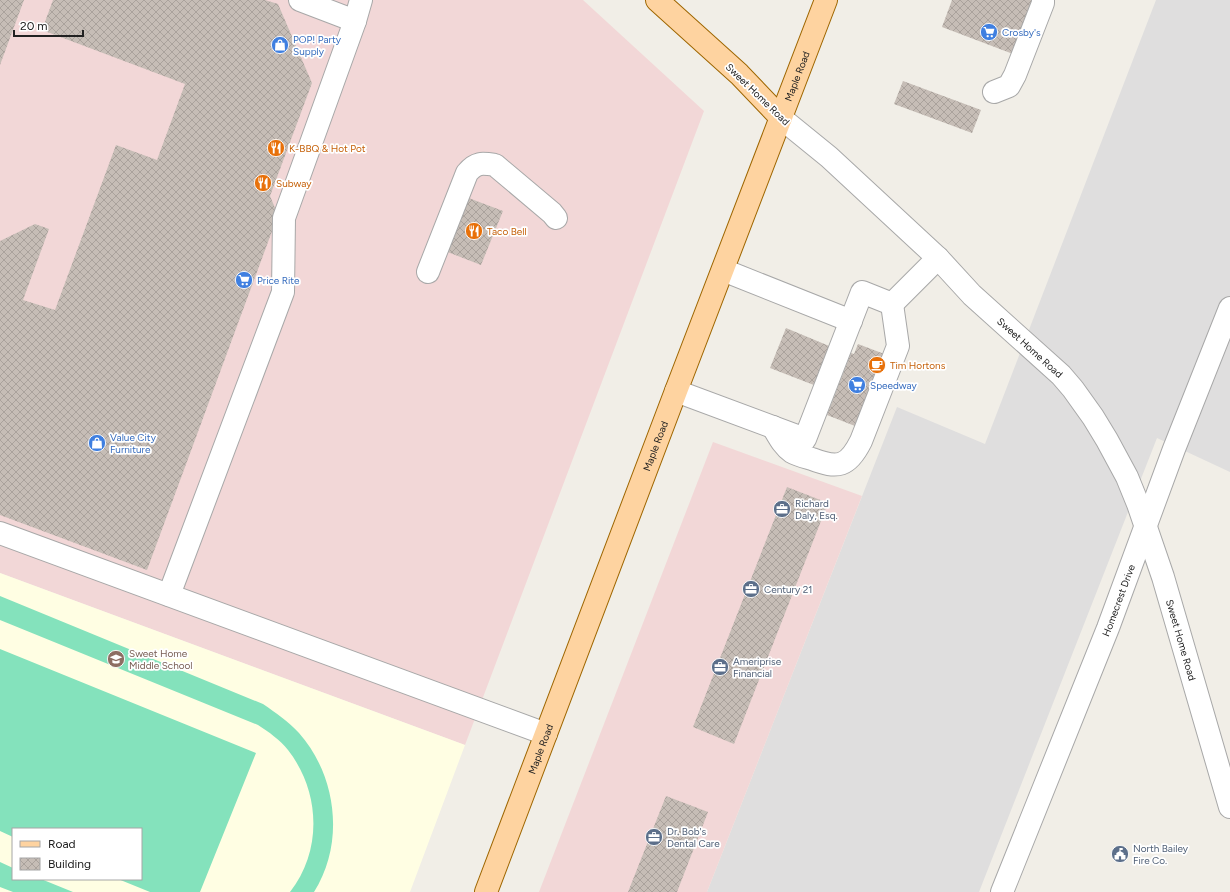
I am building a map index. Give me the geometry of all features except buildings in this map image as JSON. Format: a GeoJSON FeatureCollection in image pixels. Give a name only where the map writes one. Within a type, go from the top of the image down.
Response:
{"type":"FeatureCollection","features":[{"type":"Feature","properties":{"kind":"main road","name":"Sweet Home Road"},"geometry":{"type":"LineString","coordinates":[[657,0],[739,74],[781,118]]}},
{"type":"Feature","properties":{"kind":"main road","name":"Maple Road"},"geometry":{"type":"LineString","coordinates":[[486,892],[826,0]]}},
{"type":"Feature","properties":{"kind":"street"},"geometry":{"type":"LineString","coordinates":[[300,0],[355,21]]}},
{"type":"Feature","properties":{"kind":"street"},"geometry":{"type":"LineString","coordinates":[[169,595],[283,292],[284,218],[355,21],[361,0]]}},
{"type":"Feature","properties":{"kind":"street"},"geometry":{"type":"LineString","coordinates":[[994,92],[1009,86],[1015,75],[1043,0]]}},
{"type":"Feature","properties":{"kind":"street","name":"Sweet Home Road"},"geometry":{"type":"LineString","coordinates":[[781,118],[829,157],[938,258],[972,295],[1061,375],[1093,417],[1126,477],[1146,526],[1163,578],[1230,807]]}},
{"type":"Feature","properties":{"kind":"street"},"geometry":{"type":"LineString","coordinates":[[428,272],[467,172],[478,164],[495,165],[556,218]]}},
{"type":"Feature","properties":{"kind":"street"},"geometry":{"type":"LineString","coordinates":[[892,304],[938,258]]}},
{"type":"Feature","properties":{"kind":"street"},"geometry":{"type":"LineString","coordinates":[[723,270],[851,321]]}},
{"type":"Feature","properties":{"kind":"street"},"geometry":{"type":"LineString","coordinates":[[676,391],[804,439],[862,292],[892,304]]}},
{"type":"Feature","properties":{"kind":"street"},"geometry":{"type":"LineString","coordinates":[[772,427],[783,443],[791,451],[824,464],[836,466],[847,461],[855,452],[861,441],[898,346],[892,304]]}},
{"type":"Feature","properties":{"kind":"street","name":"Homecrest Drive"},"geometry":{"type":"LineString","coordinates":[[1002,892],[1105,635],[1174,449],[1230,308]]}},
{"type":"Feature","properties":{"kind":"street"},"geometry":{"type":"LineString","coordinates":[[0,533],[546,734]]}},
{"type":"Feature","properties":{"kind":"shaded area"},"geometry":{"type":"Polygon","coordinates":[[[0,0],[583,0],[704,111],[465,745],[0,573],[0,0]]]}},
{"type":"Feature","properties":{"kind":"shaded area"},"geometry":{"type":"Polygon","coordinates":[[[1156,0],[1230,0],[1230,472],[1157,438],[979,892],[707,892],[897,407],[985,444],[1156,0]]]}},
{"type":"Feature","properties":{"kind":"shaded area"},"geometry":{"type":"Polygon","coordinates":[[[713,442],[862,496],[707,892],[539,892],[713,442]]]}},
{"type":"Feature","properties":{"kind":"shaded area","name":"Sweet Home Middle School"},"geometry":{"type":"Polygon","coordinates":[[[0,573],[465,745],[410,892],[0,892],[0,573]]]}},
{"type":"Feature","properties":{"kind":"green space"},"geometry":{"type":"Polygon","coordinates":[[[0,596],[263,704],[282,717],[295,729],[312,750],[322,769],[329,789],[332,810],[333,831],[330,853],[324,873],[314,892],[290,892],[301,876],[308,858],[312,839],[313,821],[311,802],[299,766],[281,743],[258,725],[0,620],[0,596]]]}},
{"type":"Feature","properties":{"kind":"green space"},"geometry":{"type":"Polygon","coordinates":[[[0,649],[256,753],[200,892],[150,892],[120,880],[142,880],[142,828],[12,828],[12,837],[0,831],[0,649]]]}},
{"type":"Feature","properties":{"kind":"green space"},"geometry":{"type":"Polygon","coordinates":[[[0,862],[12,868],[12,880],[43,880],[73,892],[13,892],[0,887],[0,862]]]}},
{"type":"Feature","properties":{"kind":"place","name":"Crosby's"},"geometry":{"type":"Point","coordinates":[989,32]}},
{"type":"Feature","properties":{"kind":"place","name":"POP! Party Supply"},"geometry":{"type":"Point","coordinates":[280,45]}},
{"type":"Feature","properties":{"kind":"place","name":"K-BBQ & Hot Pot"},"geometry":{"type":"Point","coordinates":[276,148]}},
{"type":"Feature","properties":{"kind":"place","name":"Subway"},"geometry":{"type":"Point","coordinates":[263,183]}},
{"type":"Feature","properties":{"kind":"place","name":"Taco Bell"},"geometry":{"type":"Point","coordinates":[474,231]}},
{"type":"Feature","properties":{"kind":"place","name":"Price Rite"},"geometry":{"type":"Point","coordinates":[244,280]}},
{"type":"Feature","properties":{"kind":"place","name":"Tim Hortons"},"geometry":{"type":"Point","coordinates":[877,365]}},
{"type":"Feature","properties":{"kind":"place","name":"Speedway"},"geometry":{"type":"Point","coordinates":[857,385]}},
{"type":"Feature","properties":{"kind":"place","name":"Value City Furniture"},"geometry":{"type":"Point","coordinates":[97,443]}},
{"type":"Feature","properties":{"kind":"place","name":"Richard Daly, Esq."},"geometry":{"type":"Point","coordinates":[782,509]}},
{"type":"Feature","properties":{"kind":"place","name":"Century 21"},"geometry":{"type":"Point","coordinates":[751,589]}},
{"type":"Feature","properties":{"kind":"place","name":"Sweet Home Middle School"},"geometry":{"type":"Point","coordinates":[116,659]}},
{"type":"Feature","properties":{"kind":"place","name":"Ameriprise Financial"},"geometry":{"type":"Point","coordinates":[720,667]}},
{"type":"Feature","properties":{"kind":"place","name":"Dr. Bob's Dental Care"},"geometry":{"type":"Point","coordinates":[654,837]}},
{"type":"Feature","properties":{"kind":"place","name":"North Bailey Fire Co."},"geometry":{"type":"Point","coordinates":[1120,854]}}]}
